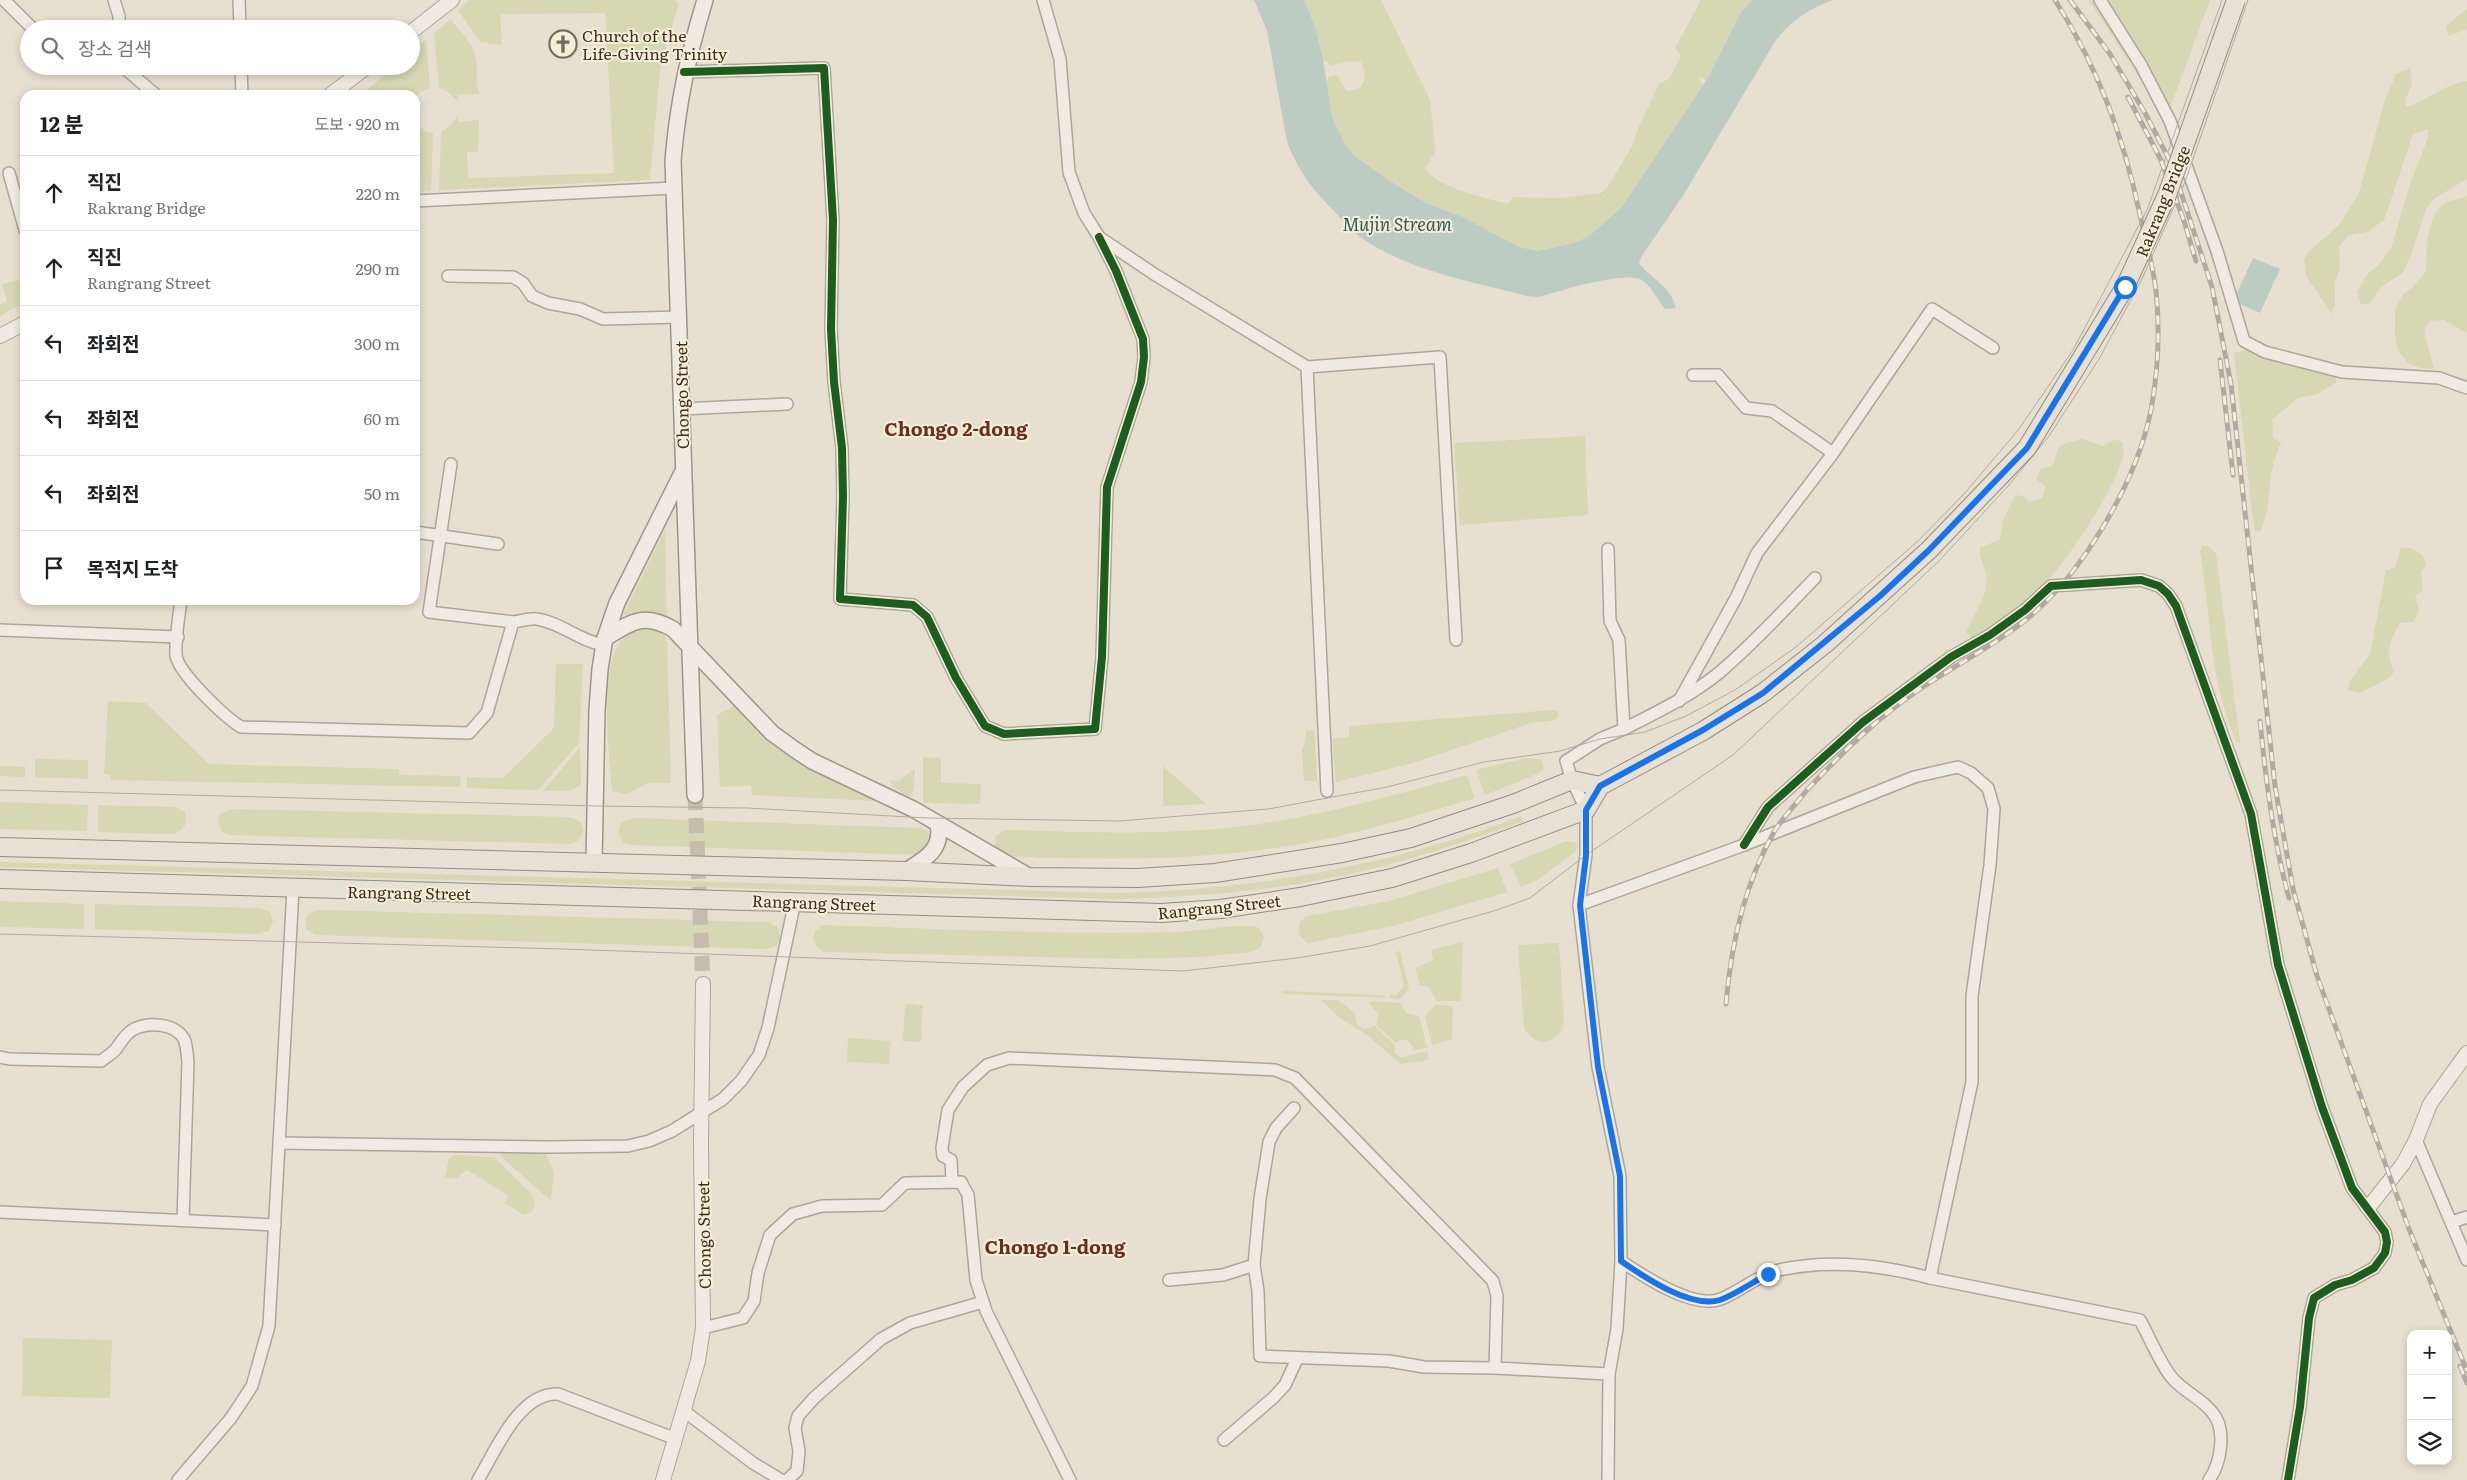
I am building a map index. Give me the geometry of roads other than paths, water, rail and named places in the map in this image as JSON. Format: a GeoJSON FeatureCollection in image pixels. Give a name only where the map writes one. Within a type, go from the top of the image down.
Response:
{"type":"FeatureCollection","features":[{"type":"Feature","properties":{"kind":"main road","name":"Chongo Street"},"geometry":{"type":"LineString","coordinates":[[695,794],[691,647],[682,472],[680,317],[673,188],[676,119],[684,72],[704,0]]}},
{"type":"Feature","properties":{"kind":"main road","name":"Rakrang Bridge"},"geometry":{"type":"LineString","coordinates":[[1600,786],[1703,730],[1763,693],[1832,638],[1929,550],[2027,448],[2125,287],[2167,195],[2236,0]]}},
{"type":"Feature","properties":{"kind":"main road"},"geometry":{"type":"LineString","coordinates":[[594,863],[598,702],[604,641],[617,603],[682,472]]}},
{"type":"Feature","properties":{"kind":"main road"},"geometry":{"type":"LineString","coordinates":[[604,641],[638,620],[653,620],[673,629],[772,733],[794,749],[812,761],[913,809],[1030,877]]}},
{"type":"Feature","properties":{"kind":"main road"},"geometry":{"type":"LineString","coordinates":[[1572,780],[1600,786],[1586,810]]}},
{"type":"Feature","properties":{"kind":"main road","name":"Rangrang Street"},"geometry":{"type":"LineString","coordinates":[[0,847],[906,871],[1030,877],[1138,878],[1215,873],[1342,853],[1420,835],[1513,804],[1572,780]]}},
{"type":"Feature","properties":{"kind":"main road","name":"Rangrang Street"},"geometry":{"type":"LineString","coordinates":[[0,879],[292,889],[795,901],[1039,911],[1161,913],[1221,908],[1300,897],[1392,878],[1470,853],[1586,810]]}},
{"type":"Feature","properties":{"kind":"main road"},"geometry":{"type":"LineString","coordinates":[[906,871],[928,857],[937,846],[940,834],[938,824]]}},
{"type":"Feature","properties":{"kind":"street"},"geometry":{"type":"LineString","coordinates":[[114,0],[119,20]]}},
{"type":"Feature","properties":{"kind":"street"},"geometry":{"type":"LineString","coordinates":[[239,0],[240,20]]}},
{"type":"Feature","properties":{"kind":"street"},"geometry":{"type":"LineString","coordinates":[[420,25],[452,0]]}},
{"type":"Feature","properties":{"kind":"street"},"geometry":{"type":"LineString","coordinates":[[684,72],[824,68],[833,220],[832,329],[834,382],[842,448],[843,497],[840,599],[913,605],[928,617],[956,678],[985,726],[1004,734],[1095,728],[1102,657],[1107,487],[1141,382],[1144,358],[1143,339],[1116,271],[1099,237],[1084,213],[1069,172],[1060,59],[1043,0]]}},
{"type":"Feature","properties":{"kind":"street"},"geometry":{"type":"LineString","coordinates":[[2100,0],[2141,65],[2170,121],[2217,251],[2229,298],[2244,340],[2265,352],[2342,372],[2430,377],[2467,388]]}},
{"type":"Feature","properties":{"kind":"street"},"geometry":{"type":"LineString","coordinates":[[3,2],[23,20]]}},
{"type":"Feature","properties":{"kind":"street"},"geometry":{"type":"LineString","coordinates":[[133,75],[150,90]]}},
{"type":"Feature","properties":{"kind":"street"},"geometry":{"type":"LineString","coordinates":[[241,75],[242,90]]}},
{"type":"Feature","properties":{"kind":"street"},"geometry":{"type":"LineString","coordinates":[[337,90],[356,75]]}},
{"type":"Feature","properties":{"kind":"street"},"geometry":{"type":"LineString","coordinates":[[9,173],[20,212]]}},
{"type":"Feature","properties":{"kind":"street"},"geometry":{"type":"LineString","coordinates":[[420,201],[673,188]]}},
{"type":"Feature","properties":{"kind":"street"},"geometry":{"type":"LineString","coordinates":[[1099,237],[1154,274],[1307,367],[1440,358],[1456,640]]}},
{"type":"Feature","properties":{"kind":"street"},"geometry":{"type":"LineString","coordinates":[[448,276],[514,277],[524,283],[532,296],[548,303],[580,309],[603,319],[680,317]]}},
{"type":"Feature","properties":{"kind":"street"},"geometry":{"type":"LineString","coordinates":[[1679,701],[1736,598],[1757,553],[1833,453],[1932,309],[1993,348]]}},
{"type":"Feature","properties":{"kind":"street"},"geometry":{"type":"LineString","coordinates":[[0,336],[20,326]]}},
{"type":"Feature","properties":{"kind":"street"},"geometry":{"type":"LineString","coordinates":[[1307,367],[1327,791]]}},
{"type":"Feature","properties":{"kind":"street"},"geometry":{"type":"LineString","coordinates":[[1693,375],[1718,375],[1746,408],[1772,411],[1833,453]]}},
{"type":"Feature","properties":{"kind":"street"},"geometry":{"type":"LineString","coordinates":[[682,409],[787,404]]}},
{"type":"Feature","properties":{"kind":"street"},"geometry":{"type":"LineString","coordinates":[[451,464],[429,612],[514,622],[535,619],[558,625],[588,642],[604,641]]}},
{"type":"Feature","properties":{"kind":"street"},"geometry":{"type":"LineString","coordinates":[[420,533],[498,544]]}},
{"type":"Feature","properties":{"kind":"street"},"geometry":{"type":"LineString","coordinates":[[1608,548],[1610,621],[1619,640],[1624,729]]}},
{"type":"Feature","properties":{"kind":"street"},"geometry":{"type":"LineString","coordinates":[[1608,1480],[1609,1374],[1617,1329],[1621,1261],[1620,1176],[1598,1067],[1580,905],[1586,856],[1586,810],[1572,780],[1566,760],[1600,739],[1679,701],[1719,673],[1774,622],[1815,578]]}},
{"type":"Feature","properties":{"kind":"street"},"geometry":{"type":"LineString","coordinates":[[1744,845],[1768,807],[1863,722],[1951,657],[1990,635],[2025,610],[2051,586],[2142,580],[2160,586],[2168,594],[2176,606],[2241,783],[2259,851],[2278,964],[2322,1107],[2352,1188],[2385,1232],[2387,1242],[2385,1253],[2374,1268],[2352,1280],[2335,1285],[2314,1298],[2309,1318],[2300,1407],[2288,1480]]}},
{"type":"Feature","properties":{"kind":"street"},"geometry":{"type":"LineString","coordinates":[[181,605],[176,656],[185,672],[229,720],[240,727],[469,733],[487,714],[514,622]]}},
{"type":"Feature","properties":{"kind":"street"},"geometry":{"type":"LineString","coordinates":[[0,630],[178,637]]}},
{"type":"Feature","properties":{"kind":"street"},"geometry":{"type":"LineString","coordinates":[[1580,905],[1744,845],[1914,777],[1958,767],[1971,773],[1988,788],[1994,809],[1990,865],[1972,996],[1972,1082],[1930,1278]]}},
{"type":"Feature","properties":{"kind":"street"},"geometry":{"type":"LineString","coordinates":[[178,1480],[231,1418],[252,1386],[269,1326],[276,1225],[292,889]]}},
{"type":"Feature","properties":{"kind":"street"},"geometry":{"type":"LineString","coordinates":[[279,1143],[549,1147],[628,1146],[649,1141],[672,1131],[723,1100],[759,1054],[768,1028],[795,901]]}},
{"type":"Feature","properties":{"kind":"street","name":"Chongo Street"},"geometry":{"type":"LineString","coordinates":[[663,1480],[698,1360],[703,1328],[703,984]]}},
{"type":"Feature","properties":{"kind":"street"},"geometry":{"type":"LineString","coordinates":[[0,1057],[9,1059],[101,1061],[115,1050],[123,1038],[135,1029],[148,1026],[165,1026],[178,1031],[185,1040],[188,1062],[184,1219]]}},
{"type":"Feature","properties":{"kind":"street"},"geometry":{"type":"LineString","coordinates":[[2368,1208],[2393,1179],[2416,1140],[2430,1104],[2467,1053]]}},
{"type":"Feature","properties":{"kind":"street"},"geometry":{"type":"LineString","coordinates":[[952,1181],[953,1163],[943,1156],[942,1148],[948,1110],[963,1086],[987,1066],[1009,1058],[1276,1070],[1295,1078],[1494,1281],[1497,1296],[1495,1368]]}},
{"type":"Feature","properties":{"kind":"street"},"geometry":{"type":"LineString","coordinates":[[1294,1108],[1276,1128],[1269,1142],[1254,1265],[1258,1291],[1260,1356],[1297,1359],[1388,1361],[1424,1368],[1495,1368],[1609,1374]]}},
{"type":"Feature","properties":{"kind":"street"},"geometry":{"type":"LineString","coordinates":[[2416,1140],[2467,1260]]}},
{"type":"Feature","properties":{"kind":"street"},"geometry":{"type":"LineString","coordinates":[[703,1328],[743,1318],[754,1301],[758,1273],[770,1235],[793,1214],[822,1206],[882,1205],[905,1183],[961,1182],[968,1195],[976,1280],[983,1302],[1070,1480]]}},
{"type":"Feature","properties":{"kind":"street"},"geometry":{"type":"LineString","coordinates":[[0,1212],[184,1219],[276,1225]]}},
{"type":"Feature","properties":{"kind":"street"},"geometry":{"type":"LineString","coordinates":[[2452,1222],[2467,1217]]}},
{"type":"Feature","properties":{"kind":"street"},"geometry":{"type":"LineString","coordinates":[[1621,1261],[1643,1277],[1682,1295],[1701,1300],[1719,1300],[1780,1270],[1811,1266],[1868,1264],[2140,1320],[2173,1380],[2213,1412],[2221,1437],[2221,1452],[2215,1472],[2209,1480]]}},
{"type":"Feature","properties":{"kind":"street"},"geometry":{"type":"LineString","coordinates":[[1169,1280],[1223,1275],[1254,1265]]}},
{"type":"Feature","properties":{"kind":"street"},"geometry":{"type":"LineString","coordinates":[[787,1480],[797,1471],[799,1450],[795,1428],[798,1416],[814,1398],[881,1339],[910,1323],[983,1302]]}},
{"type":"Feature","properties":{"kind":"street"},"geometry":{"type":"LineString","coordinates":[[1224,1440],[1273,1398],[1285,1385],[1297,1359]]}},
{"type":"Feature","properties":{"kind":"street"},"geometry":{"type":"LineString","coordinates":[[478,1480],[519,1412],[550,1394],[558,1394],[676,1439]]}},
{"type":"Feature","properties":{"kind":"street"},"geometry":{"type":"LineString","coordinates":[[684,1411],[753,1463],[781,1480]]}},
{"type":"Feature","properties":{"kind":"water","name":"Mujin Stream"},"geometry":{"type":"Polygon","coordinates":[[[1254,0],[1304,0],[1314,24],[1323,59],[1332,117],[1346,145],[1356,157],[1426,203],[1463,217],[1519,247],[1537,251],[1574,243],[1589,236],[1621,208],[1706,81],[1741,12],[1752,0],[1833,0],[1801,16],[1776,40],[1684,194],[1641,257],[1639,263],[1666,289],[1674,301],[1676,308],[1665,309],[1646,284],[1635,278],[1608,279],[1538,297],[1527,296],[1437,273],[1415,265],[1374,246],[1355,233],[1311,185],[1300,169],[1287,142],[1267,31],[1254,0]]]}},
{"type":"Feature","properties":{"kind":"water"},"geometry":{"type":"Polygon","coordinates":[[[2253,258],[2280,269],[2260,313],[2240,304],[2237,293],[2253,258]]]}},
{"type":"Feature","properties":{"kind":"tunnel"},"geometry":{"type":"LineString","coordinates":[[695,795],[703,984]]}},
{"type":"Feature","properties":{"kind":"tram line"},"geometry":{"type":"LineString","coordinates":[[0,790],[596,806],[747,808],[927,818],[1119,821],[1268,809],[1387,787],[1484,762],[1560,751],[1600,739],[1645,732],[1686,716],[1735,690],[1796,647],[1918,541],[1964,494],[2019,429],[2073,350],[2147,210],[2222,0]]}},
{"type":"Feature","properties":{"kind":"tram line"},"geometry":{"type":"LineString","coordinates":[[0,934],[563,949],[1183,971],[1297,958],[1370,946],[1497,910],[1530,898],[1586,855],[1733,755],[1941,559],[2008,486],[2049,436],[2099,359],[2142,279],[2185,182],[2248,0]]}},
{"type":"Feature","properties":{"kind":"railway"},"geometry":{"type":"LineString","coordinates":[[1726,1004],[1735,938],[1747,894],[1764,852],[1781,821],[1818,778],[1877,721],[1918,690],[2013,630],[2049,599],[2087,551],[2105,524],[2134,466],[2144,437],[2151,410],[2157,366],[2158,321],[2155,282],[2126,158],[2108,104],[2071,26],[2055,0]]}},
{"type":"Feature","properties":{"kind":"railway"},"geometry":{"type":"LineString","coordinates":[[2070,0],[2110,54],[2145,113],[2172,165],[2212,287],[2231,384],[2275,786],[2293,889],[2317,976],[2409,1229],[2467,1371]]}},
{"type":"Feature","properties":{"kind":"railway"},"geometry":{"type":"LineString","coordinates":[[2128,97],[2160,158],[2183,218],[2196,261]]}},
{"type":"Feature","properties":{"kind":"railway"},"geometry":{"type":"LineString","coordinates":[[2220,360],[2233,475]]}},
{"type":"Feature","properties":{"kind":"railway"},"geometry":{"type":"LineString","coordinates":[[2260,721],[2274,832],[2289,898]]}},
{"type":"Feature","properties":{"kind":"railway"},"geometry":{"type":"LineString","coordinates":[[2460,1366],[2467,1383]]}},
{"type":"Feature","properties":{"kind":"place","name":"Church of the Life-Giving Trinity"},"geometry":{"type":"Point","coordinates":[563,44]}},
{"type":"Feature","properties":{"kind":"district","name":"Chongo 2-dong"},"geometry":{"type":"Point","coordinates":[956,428]}},
{"type":"Feature","properties":{"kind":"district","name":"Chongo 1-dong"},"geometry":{"type":"Point","coordinates":[1055,1246]}}]}
